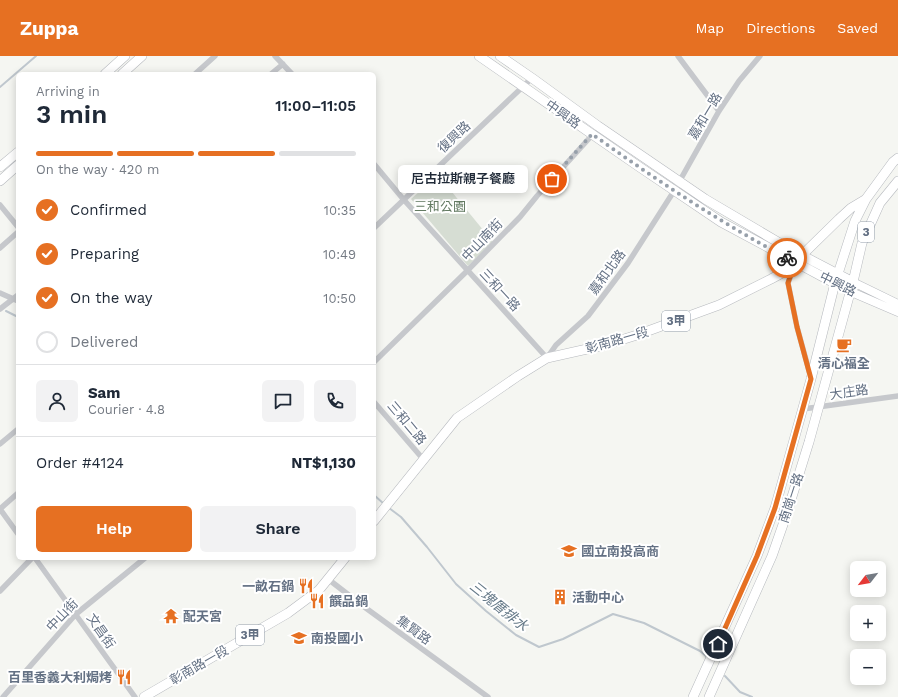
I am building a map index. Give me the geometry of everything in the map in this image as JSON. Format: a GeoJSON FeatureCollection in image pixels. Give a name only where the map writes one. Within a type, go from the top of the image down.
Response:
{"type":"FeatureCollection","features":[{"type":"Feature","properties":{"kind":"main road"},"geometry":{"type":"LineString","coordinates":[[107,72],[125,56]]}},
{"type":"Feature","properties":{"kind":"main road"},"geometry":{"type":"LineString","coordinates":[[124,72],[142,56]]}},
{"type":"Feature","properties":{"kind":"main road","name":"中興路"},"geometry":{"type":"LineString","coordinates":[[479,56],[524,86],[722,209],[798,259]]}},
{"type":"Feature","properties":{"kind":"main road","name":"中興路"},"geometry":{"type":"LineString","coordinates":[[500,56],[532,78],[595,130],[674,191],[721,222],[798,259],[898,312]]}},
{"type":"Feature","properties":{"kind":"main road"},"geometry":{"type":"LineString","coordinates":[[0,167],[16,154]]}},
{"type":"Feature","properties":{"kind":"main road","name":"彰南路一段"},"geometry":{"type":"LineString","coordinates":[[837,279],[855,221],[866,200],[898,158]]}},
{"type":"Feature","properties":{"kind":"main road"},"geometry":{"type":"LineString","coordinates":[[0,181],[16,167]]}},
{"type":"Feature","properties":{"kind":"main road","name":"3"},"geometry":{"type":"LineString","coordinates":[[851,286],[862,243],[869,226],[880,203],[898,181]]}},
{"type":"Feature","properties":{"kind":"main road","name":"彰南路一段"},"geometry":{"type":"LineString","coordinates":[[376,518],[457,418],[512,380],[547,358],[605,345],[637,335],[718,305],[772,279],[784,272],[851,208],[866,200]]}},
{"type":"Feature","properties":{"kind":"main road","name":"南崗一路"},"geometry":{"type":"LineString","coordinates":[[693,697],[757,556],[775,508],[837,279]]}},
{"type":"Feature","properties":{"kind":"main road","name":"中興路"},"geometry":{"type":"LineString","coordinates":[[851,286],[898,304]]}},
{"type":"Feature","properties":{"kind":"main road","name":"南崗一路"},"geometry":{"type":"LineString","coordinates":[[709,697],[772,556],[797,479],[851,286]]}},
{"type":"Feature","properties":{"kind":"main road","name":"彰南路一段"},"geometry":{"type":"LineString","coordinates":[[144,697],[288,613],[319,590],[343,560]]}},
{"type":"Feature","properties":{"kind":"street"},"geometry":{"type":"LineString","coordinates":[[197,72],[215,56]]}},
{"type":"Feature","properties":{"kind":"street"},"geometry":{"type":"LineString","coordinates":[[275,56],[290,72]]}},
{"type":"Feature","properties":{"kind":"street"},"geometry":{"type":"LineString","coordinates":[[678,56],[719,111]]}},
{"type":"Feature","properties":{"kind":"street","name":"嘉和一路"},"geometry":{"type":"LineString","coordinates":[[674,191],[719,111],[739,81],[760,56]]}},
{"type":"Feature","properties":{"kind":"street"},"geometry":{"type":"LineString","coordinates":[[273,72],[282,64]]}},
{"type":"Feature","properties":{"kind":"street","name":"復興路"},"geometry":{"type":"LineString","coordinates":[[376,226],[532,78]]}},
{"type":"Feature","properties":{"kind":"street","name":"中山南街"},"geometry":{"type":"LineString","coordinates":[[376,360],[468,271],[520,217],[595,130]]}},
{"type":"Feature","properties":{"kind":"street","name":"三和一路"},"geometry":{"type":"LineString","coordinates":[[376,166],[404,200],[547,358]]}},
{"type":"Feature","properties":{"kind":"street","name":"嘉和北路"},"geometry":{"type":"LineString","coordinates":[[547,358],[556,345],[588,316],[628,263],[674,191]]}},
{"type":"Feature","properties":{"kind":"street"},"geometry":{"type":"LineString","coordinates":[[0,205],[16,225]]}},
{"type":"Feature","properties":{"kind":"street"},"geometry":{"type":"LineString","coordinates":[[0,248],[16,234]]}},
{"type":"Feature","properties":{"kind":"street"},"geometry":{"type":"LineString","coordinates":[[798,259],[788,283],[798,335],[811,379]]}},
{"type":"Feature","properties":{"kind":"street"},"geometry":{"type":"LineString","coordinates":[[0,292],[16,298]]}},
{"type":"Feature","properties":{"kind":"street"},"geometry":{"type":"LineString","coordinates":[[0,309],[16,298]]}},
{"type":"Feature","properties":{"kind":"street","name":"大庄路"},"geometry":{"type":"LineString","coordinates":[[803,409],[898,396]]}},
{"type":"Feature","properties":{"kind":"street","name":"三和二路"},"geometry":{"type":"LineString","coordinates":[[376,404],[422,460]]}},
{"type":"Feature","properties":{"kind":"street"},"geometry":{"type":"LineString","coordinates":[[0,444],[16,431]]}},
{"type":"Feature","properties":{"kind":"street"},"geometry":{"type":"LineString","coordinates":[[16,495],[0,509],[16,531]]}},
{"type":"Feature","properties":{"kind":"street"},"geometry":{"type":"LineString","coordinates":[[0,591],[32,560]]}},
{"type":"Feature","properties":{"kind":"street","name":"文昌街"},"geometry":{"type":"LineString","coordinates":[[36,560],[135,697]]}},
{"type":"Feature","properties":{"kind":"street","name":"中山街"},"geometry":{"type":"LineString","coordinates":[[3,697],[76,614],[144,560]]}},
{"type":"Feature","properties":{"kind":"street","name":"集賢路"},"geometry":{"type":"LineString","coordinates":[[328,580],[486,696]]}},
{"type":"Feature","properties":{"kind":"green space","name":"三和公園"},"geometry":{"type":"Polygon","coordinates":[[[438,175],[493,242],[468,266],[411,199],[438,175]]]}},
{"type":"Feature","properties":{"kind":"waterway"},"geometry":{"type":"LineString","coordinates":[[17,72],[36,56]]}},
{"type":"Feature","properties":{"kind":"waterway"},"geometry":{"type":"LineString","coordinates":[[0,87],[16,73]]}},
{"type":"Feature","properties":{"kind":"waterway","name":"三塊厝排水"},"geometry":{"type":"LineString","coordinates":[[6,311],[16,316]]}},
{"type":"Feature","properties":{"kind":"waterway","name":"三塊厝排水"},"geometry":{"type":"LineString","coordinates":[[376,497],[384,504]]}},
{"type":"Feature","properties":{"kind":"waterway","name":"三塊厝排水"},"geometry":{"type":"LineString","coordinates":[[389,508],[401,517],[456,584],[516,635],[539,647],[563,639],[613,614],[644,623],[700,651],[706,656]]}},
{"type":"Feature","properties":{"kind":"waterway","name":"三塊厝排水"},"geometry":{"type":"LineString","coordinates":[[725,676],[740,692],[752,697]]}},
{"type":"Feature","properties":{"kind":"way so far"},"geometry":{"type":"LineString","coordinates":[[552,179],[592,134],[721,222],[787,258]]}},
{"type":"Feature","properties":{"kind":"place","name":"尼古拉斯親子餐廳"},"geometry":{"type":"Point","coordinates":[552,179]}},
{"type":"Feature","properties":{"kind":"place","name":"清心福全"},"geometry":{"type":"Point","coordinates":[844,345]}},
{"type":"Feature","properties":{"kind":"place","name":"國立南投高商"},"geometry":{"type":"Point","coordinates":[569,551]}},
{"type":"Feature","properties":{"kind":"place","name":"一畝石鍋"},"geometry":{"type":"Point","coordinates":[306,586]}},
{"type":"Feature","properties":{"kind":"place","name":"活動中心"},"geometry":{"type":"Point","coordinates":[560,597]}},
{"type":"Feature","properties":{"kind":"place","name":"饌品鍋"},"geometry":{"type":"Point","coordinates":[317,601]}},
{"type":"Feature","properties":{"kind":"place","name":"配天宮"},"geometry":{"type":"Point","coordinates":[171,616]}},
{"type":"Feature","properties":{"kind":"place","name":"南投國小"},"geometry":{"type":"Point","coordinates":[299,638]}},
{"type":"Feature","properties":{"kind":"place","name":"百里香義大利焗烤"},"geometry":{"type":"Point","coordinates":[124,677]}},
{"type":"Feature","properties":{"kind":"route"},"geometry":{"type":"LineString","coordinates":[[718,644],[757,556],[775,508],[811,379],[797,327],[788,283],[795,262],[787,258]]}}]}
